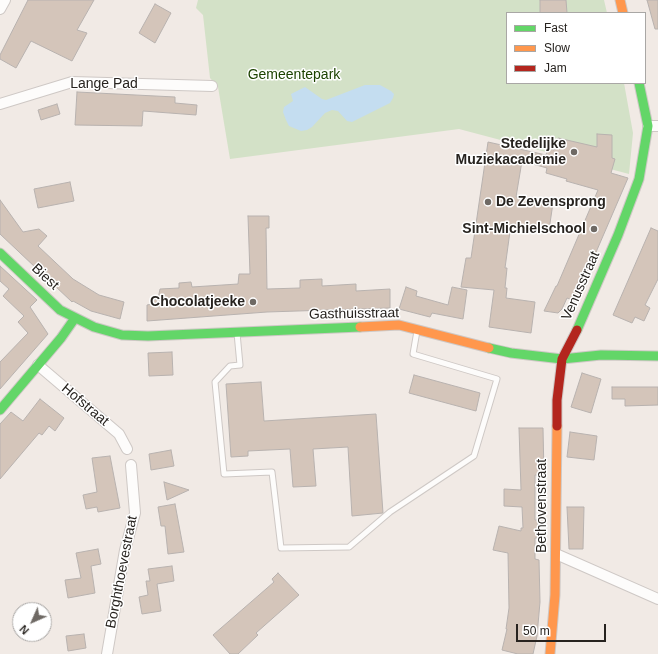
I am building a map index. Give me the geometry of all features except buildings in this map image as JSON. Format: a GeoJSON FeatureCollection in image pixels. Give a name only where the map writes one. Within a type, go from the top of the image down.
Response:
{"type":"FeatureCollection","features":[{"type":"Feature","properties":{"kind":"main road"},"geometry":{"type":"LineString","coordinates":[[620,0],[623,12]]}},
{"type":"Feature","properties":{"kind":"main road","name":"Venusstraat"},"geometry":{"type":"LineString","coordinates":[[562,359],[592,296],[639,179],[653,126],[639,84]]}},
{"type":"Feature","properties":{"kind":"main road","name":"Biest"},"geometry":{"type":"LineString","coordinates":[[0,253],[48,300],[60,310],[75,318]]}},
{"type":"Feature","properties":{"kind":"main road"},"geometry":{"type":"LineString","coordinates":[[0,410],[38,366],[75,318]]}},
{"type":"Feature","properties":{"kind":"main road","name":"Gasthuisstraat"},"geometry":{"type":"LineString","coordinates":[[75,318],[94,327],[122,335],[148,336],[399,325],[511,353],[562,359],[601,355],[658,356]]}},
{"type":"Feature","properties":{"kind":"main road","name":"Bethovenstraat"},"geometry":{"type":"LineString","coordinates":[[550,654],[555,596],[557,400],[562,359]]}},
{"type":"Feature","properties":{"kind":"street"},"geometry":{"type":"LineString","coordinates":[[0,9],[5,0]]}},
{"type":"Feature","properties":{"kind":"street","name":"Lange Pad"},"geometry":{"type":"LineString","coordinates":[[0,104],[72,82],[212,86]]}},
{"type":"Feature","properties":{"kind":"street","name":"Hofstraat"},"geometry":{"type":"LineString","coordinates":[[38,366],[118,434],[126,443],[127,449]]}},
{"type":"Feature","properties":{"kind":"street","name":"Borghthoevestraat"},"geometry":{"type":"LineString","coordinates":[[106,654],[125,550],[135,513],[131,465]]}},
{"type":"Feature","properties":{"kind":"street"},"geometry":{"type":"LineString","coordinates":[[556,554],[658,599]]}},
{"type":"Feature","properties":{"kind":"lane"},"geometry":{"type":"LineString","coordinates":[[237,332],[240,365],[230,366],[215,382],[224,474],[272,472],[281,548],[349,547],[390,512],[474,456],[497,379],[413,354],[417,330]]}},
{"type":"Feature","properties":{"kind":"green space","name":"Gemeentepark"},"geometry":{"type":"Polygon","coordinates":[[[198,0],[604,0],[607,12],[506,12],[506,84],[624,84],[633,133],[629,174],[459,129],[230,159],[218,87],[210,78],[203,15],[196,8],[198,0]]]}},
{"type":"Feature","properties":{"kind":"water"},"geometry":{"type":"Polygon","coordinates":[[[365,85],[380,85],[394,94],[393,98],[390,103],[352,122],[347,121],[338,111],[332,110],[325,113],[312,127],[307,130],[301,131],[289,126],[286,120],[283,112],[284,107],[293,101],[291,94],[305,87],[322,99],[326,100],[365,85]]]}},
{"type":"Feature","properties":{"kind":"traffic: fast"},"geometry":{"type":"LineString","coordinates":[[577,330],[618,235],[639,179],[648,126],[639,84]]}},
{"type":"Feature","properties":{"kind":"traffic: fast"},"geometry":{"type":"LineString","coordinates":[[0,253],[60,310],[94,327],[122,335],[148,336],[360,327]]}},
{"type":"Feature","properties":{"kind":"traffic: fast"},"geometry":{"type":"LineString","coordinates":[[0,410],[61,338],[75,318]]}},
{"type":"Feature","properties":{"kind":"traffic: fast"},"geometry":{"type":"LineString","coordinates":[[489,348],[511,353],[562,359],[601,355],[658,356]]}},
{"type":"Feature","properties":{"kind":"traffic: slow"},"geometry":{"type":"LineString","coordinates":[[620,0],[623,12]]}},
{"type":"Feature","properties":{"kind":"traffic: slow"},"geometry":{"type":"LineString","coordinates":[[360,327],[399,325],[489,348]]}},
{"type":"Feature","properties":{"kind":"traffic: slow"},"geometry":{"type":"LineString","coordinates":[[550,654],[555,595],[557,426]]}},
{"type":"Feature","properties":{"kind":"traffic: jam"},"geometry":{"type":"LineString","coordinates":[[557,426],[557,400],[562,359],[577,330]]}},
{"type":"Feature","properties":{"kind":"place","name":"Stedelijke Muziekacademie"},"geometry":{"type":"Point","coordinates":[574,152]}},
{"type":"Feature","properties":{"kind":"place","name":"De Zevensprong"},"geometry":{"type":"Point","coordinates":[488,202]}},
{"type":"Feature","properties":{"kind":"place","name":"Sint-Michielschool"},"geometry":{"type":"Point","coordinates":[594,229]}},
{"type":"Feature","properties":{"kind":"place","name":"Chocolatjeeke"},"geometry":{"type":"Point","coordinates":[253,302]}}]}
